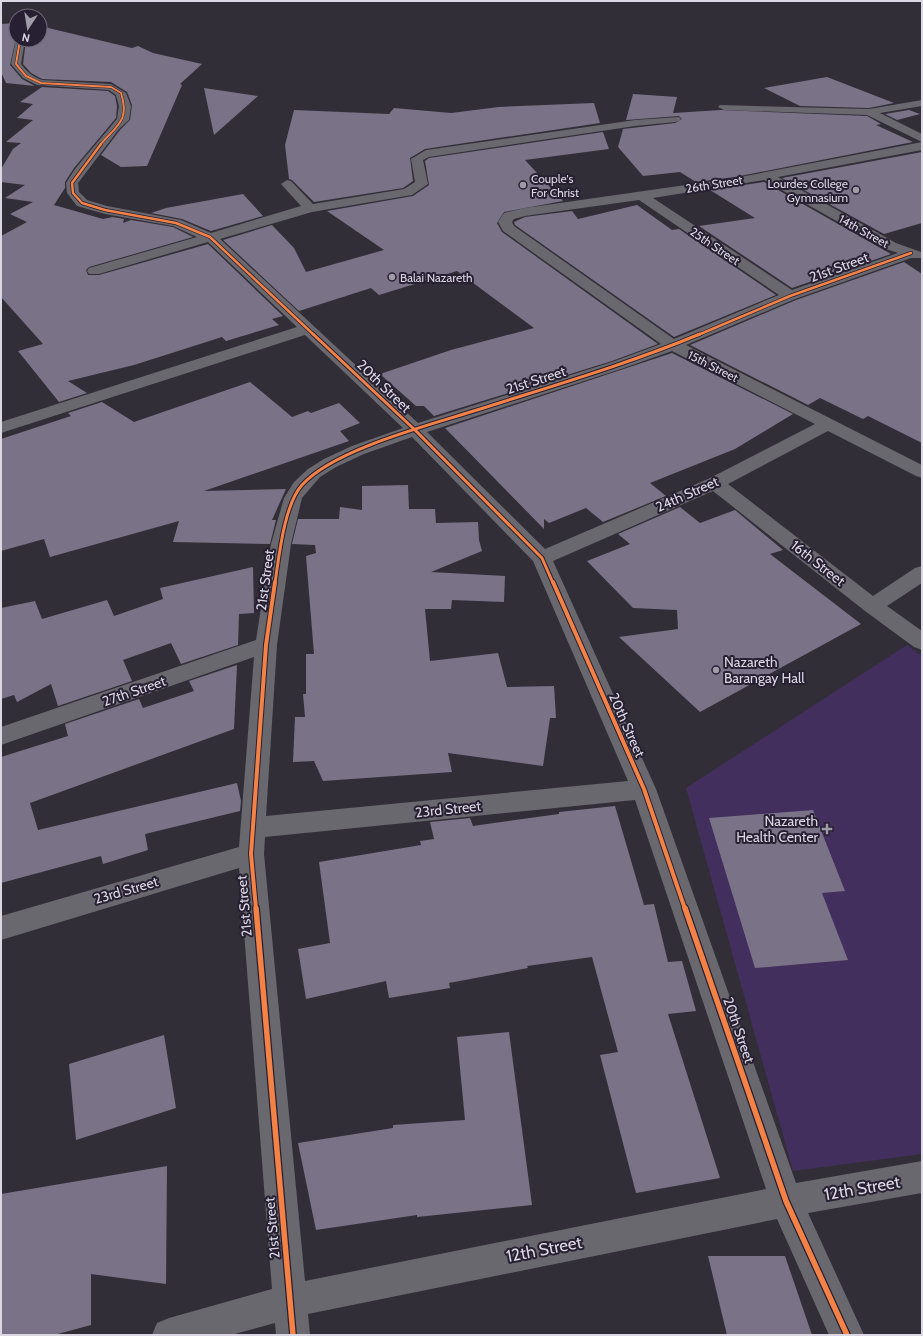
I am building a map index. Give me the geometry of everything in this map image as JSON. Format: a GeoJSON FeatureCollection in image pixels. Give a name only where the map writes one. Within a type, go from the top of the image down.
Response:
{"type":"FeatureCollection","features":[{"type":"Feature","properties":{"kind":"street"},"geometry":{"type":"LineString","coordinates":[[19,48],[16,64],[24,75],[30,80],[41,83],[111,87],[121,93],[125,106],[123,120],[93,153],[72,183],[73,193],[82,203],[105,210],[176,223],[210,236]]}},
{"type":"Feature","properties":{"kind":"street"},"geometry":{"type":"LineString","coordinates":[[724,107],[869,112],[922,103]]}},
{"type":"Feature","properties":{"kind":"street"},"geometry":{"type":"LineString","coordinates":[[869,112],[922,139]]}},
{"type":"Feature","properties":{"kind":"street"},"geometry":{"type":"LineString","coordinates":[[94,271],[310,208],[413,190],[422,184],[417,159],[426,154],[635,123],[675,119]]}},
{"type":"Feature","properties":{"kind":"street","name":"26th Street"},"geometry":{"type":"LineString","coordinates":[[506,219],[515,214],[525,212],[766,176],[922,146]]}},
{"type":"Feature","properties":{"kind":"street","name":"14th Street"},"geometry":{"type":"LineString","coordinates":[[766,176],[891,246],[916,256]]}},
{"type":"Feature","properties":{"kind":"street"},"geometry":{"type":"LineString","coordinates":[[287,184],[310,208]]}},
{"type":"Feature","properties":{"kind":"street","name":"25th Street"},"geometry":{"type":"LineString","coordinates":[[641,195],[790,296]]}},
{"type":"Feature","properties":{"kind":"street","name":"15th Street"},"geometry":{"type":"LineString","coordinates":[[506,219],[505,225],[508,228],[672,345],[922,472]]}},
{"type":"Feature","properties":{"kind":"street","name":"20th Street"},"geometry":{"type":"LineString","coordinates":[[210,236],[415,430],[542,558],[644,790],[786,1201],[848,1335]]}},
{"type":"Feature","properties":{"kind":"street","name":"21st Street"},"geometry":{"type":"LineString","coordinates":[[293,1335],[251,854],[266,645],[281,544],[293,498],[301,486],[314,473],[330,463],[358,450],[415,430],[618,365],[672,345],[790,296],[916,256]]}},
{"type":"Feature","properties":{"kind":"street"},"geometry":{"type":"LineString","coordinates":[[1,428],[308,329]]}},
{"type":"Feature","properties":{"kind":"street","name":"24th Street"},"geometry":{"type":"LineString","coordinates":[[542,558],[714,482],[828,424]]}},
{"type":"Feature","properties":{"kind":"street","name":"16th Street"},"geometry":{"type":"LineString","coordinates":[[714,482],[872,606],[922,642]]}},
{"type":"Feature","properties":{"kind":"street"},"geometry":{"type":"LineString","coordinates":[[872,606],[922,573]]}},
{"type":"Feature","properties":{"kind":"street","name":"27th Street"},"geometry":{"type":"LineString","coordinates":[[1,736],[266,645]]}},
{"type":"Feature","properties":{"kind":"street","name":"23rd Street"},"geometry":{"type":"LineString","coordinates":[[252,828],[644,790]]}},
{"type":"Feature","properties":{"kind":"street","name":"23rd Street"},"geometry":{"type":"LineString","coordinates":[[1,928],[251,854]]}},
{"type":"Feature","properties":{"kind":"street","name":"12th Street"},"geometry":{"type":"LineString","coordinates":[[169,1335],[290,1300],[786,1201],[922,1177]]}},
{"type":"Feature","properties":{"kind":"shaded area"},"geometry":{"type":"Polygon","coordinates":[[[907,645],[922,656],[922,1154],[793,1171],[686,788],[907,645]]]}},
{"type":"Feature","properties":{"kind":"building"},"geometry":{"type":"Polygon","coordinates":[[[1,24],[8,24],[8,48],[14,48],[10,65],[22,79],[35,86],[6,83],[1,72],[1,24]]]}},
{"type":"Feature","properties":{"kind":"building"},"geometry":{"type":"Polygon","coordinates":[[[48,28],[132,48],[138,46],[153,53],[202,64],[180,84],[182,85],[147,166],[121,167],[101,155],[120,130],[130,120],[132,105],[127,92],[111,82],[42,79],[31,73],[23,64],[25,48],[48,48],[48,28]]]}},
{"type":"Feature","properties":{"kind":"building"},"geometry":{"type":"Polygon","coordinates":[[[827,77],[894,103],[869,108],[800,106],[764,88],[827,77]]]}},
{"type":"Feature","properties":{"kind":"building"},"geometry":{"type":"Polygon","coordinates":[[[42,87],[108,91],[115,96],[117,106],[116,118],[74,168],[65,182],[65,188],[54,205],[103,219],[113,217],[124,219],[123,223],[131,220],[173,227],[193,237],[89,267],[86,270],[88,275],[99,275],[208,244],[283,316],[272,319],[279,325],[226,341],[222,337],[134,365],[68,381],[87,393],[59,402],[18,351],[43,344],[1,297],[1,236],[27,222],[10,214],[33,202],[5,198],[25,185],[1,182],[1,169],[13,149],[21,143],[6,142],[33,120],[17,118],[33,104],[20,102],[42,87]]]}},
{"type":"Feature","properties":{"kind":"building"},"geometry":{"type":"Polygon","coordinates":[[[204,88],[258,96],[214,135],[204,88]]]}},
{"type":"Feature","properties":{"kind":"building"},"geometry":{"type":"Polygon","coordinates":[[[633,94],[677,97],[673,113],[721,110],[867,116],[881,124],[876,125],[913,142],[735,177],[696,182],[680,172],[643,176],[618,147],[623,129],[675,123],[682,119],[679,116],[626,120],[633,94]]]}},
{"type":"Feature","properties":{"kind":"building"},"geometry":{"type":"Polygon","coordinates":[[[594,103],[600,123],[425,149],[410,158],[413,181],[403,188],[314,202],[292,180],[289,179],[285,145],[294,110],[389,114],[394,108],[451,113],[499,107],[594,103]]]}},
{"type":"Feature","properties":{"kind":"building"},"geometry":{"type":"Polygon","coordinates":[[[909,110],[920,114],[897,120],[885,114],[909,110]]]}},
{"type":"Feature","properties":{"kind":"building"},"geometry":{"type":"Polygon","coordinates":[[[603,132],[609,149],[525,160],[563,201],[504,212],[497,223],[502,232],[658,344],[612,361],[434,416],[424,406],[416,406],[380,374],[451,350],[534,328],[457,271],[379,295],[371,288],[299,311],[223,240],[272,225],[294,248],[306,272],[384,250],[327,211],[413,196],[429,185],[425,161],[429,158],[603,132]]]}},
{"type":"Feature","properties":{"kind":"building","name":"Lourdes College Gymnasium"},"geometry":{"type":"Polygon","coordinates":[[[922,152],[922,223],[884,234],[782,178],[922,152]]]}},
{"type":"Feature","properties":{"kind":"building"},"geometry":{"type":"Polygon","coordinates":[[[764,182],[891,254],[792,288],[699,226],[755,218],[710,190],[764,182]]]}},
{"type":"Feature","properties":{"kind":"building"},"geometry":{"type":"Polygon","coordinates":[[[243,194],[263,216],[211,231],[182,219],[151,213],[166,208],[243,194]]]}},
{"type":"Feature","properties":{"kind":"building"},"geometry":{"type":"Polygon","coordinates":[[[637,205],[672,230],[679,229],[776,295],[674,337],[515,225],[514,222],[525,217],[572,211],[578,219],[637,205]]]}},
{"type":"Feature","properties":{"kind":"building"},"geometry":{"type":"Polygon","coordinates":[[[904,262],[922,274],[922,443],[868,416],[863,419],[820,398],[808,405],[690,345],[796,300],[904,262]]]}},
{"type":"Feature","properties":{"kind":"building"},"geometry":{"type":"Polygon","coordinates":[[[672,353],[793,414],[735,449],[650,483],[666,496],[603,522],[586,508],[549,523],[544,519],[544,529],[445,428],[672,353]]]}},
{"type":"Feature","properties":{"kind":"building"},"geometry":{"type":"Polygon","coordinates":[[[250,382],[292,417],[308,411],[311,413],[339,403],[360,423],[340,431],[349,441],[204,491],[286,489],[272,520],[276,520],[270,544],[173,542],[179,521],[50,557],[44,539],[1,551],[1,439],[71,416],[68,413],[102,402],[134,422],[250,382]]]}},
{"type":"Feature","properties":{"kind":"building"},"geometry":{"type":"Polygon","coordinates":[[[408,485],[409,509],[435,509],[436,523],[478,522],[479,540],[482,551],[431,572],[505,576],[504,602],[452,600],[451,609],[425,609],[430,661],[498,653],[507,687],[554,686],[556,718],[550,718],[543,766],[448,753],[452,772],[323,781],[314,761],[293,762],[295,717],[305,717],[303,694],[306,694],[306,654],[314,654],[306,556],[316,553],[315,545],[292,544],[298,519],[339,519],[340,507],[362,510],[362,486],[408,485]]]}},
{"type":"Feature","properties":{"kind":"building","name":"Nazareth Barangay Hall"},"geometry":{"type":"Polygon","coordinates":[[[680,507],[700,523],[735,510],[783,550],[770,554],[861,624],[700,712],[619,637],[678,629],[677,610],[633,608],[587,561],[630,544],[618,534],[680,507]]]}},
{"type":"Feature","properties":{"kind":"building"},"geometry":{"type":"Polygon","coordinates":[[[253,567],[254,613],[239,614],[238,645],[181,664],[171,643],[123,660],[132,681],[58,706],[51,684],[17,702],[14,695],[1,699],[1,608],[35,601],[42,619],[107,600],[114,616],[163,599],[160,588],[253,567]]]}},
{"type":"Feature","properties":{"kind":"building"},"geometry":{"type":"Polygon","coordinates":[[[237,665],[234,729],[30,803],[38,830],[237,783],[241,801],[240,811],[145,834],[148,850],[103,864],[101,856],[1,883],[1,757],[68,736],[65,724],[139,699],[143,708],[194,691],[189,681],[237,665]]]}},
{"type":"Feature","properties":{"kind":"building"},"geometry":{"type":"Polygon","coordinates":[[[615,806],[644,905],[654,904],[668,962],[682,961],[696,1011],[668,1014],[720,1178],[636,1193],[600,1055],[618,1052],[592,957],[527,966],[528,968],[449,983],[450,988],[389,998],[386,981],[306,999],[298,949],[330,943],[319,862],[421,845],[420,841],[434,839],[430,822],[470,818],[473,826],[559,814],[559,812],[615,806]]]}},
{"type":"Feature","properties":{"kind":"building"},"geometry":{"type":"Polygon","coordinates":[[[813,810],[845,891],[822,893],[848,960],[755,968],[709,818],[813,810]]]}},
{"type":"Feature","properties":{"kind":"building"},"geometry":{"type":"Polygon","coordinates":[[[509,1032],[532,1205],[417,1217],[417,1215],[316,1230],[298,1143],[393,1128],[393,1125],[465,1120],[457,1037],[509,1032]]]}},
{"type":"Feature","properties":{"kind":"building"},"geometry":{"type":"Polygon","coordinates":[[[164,1035],[176,1108],[76,1140],[69,1064],[164,1035]]]}},
{"type":"Feature","properties":{"kind":"building"},"geometry":{"type":"Polygon","coordinates":[[[167,1166],[166,1284],[91,1274],[91,1325],[54,1335],[1,1335],[1,1194],[167,1166]]]}},
{"type":"Feature","properties":{"kind":"building"},"geometry":{"type":"Polygon","coordinates":[[[708,1256],[785,1256],[812,1335],[727,1335],[708,1256]]]}},
{"type":"Feature","properties":{"kind":"cycle path"},"geometry":{"type":"LineString","coordinates":[[19,48],[16,64],[24,74],[33,80],[41,83],[111,87],[121,93],[125,106],[123,120],[115,127],[81,169],[72,183],[73,193],[82,203],[105,210],[176,223],[210,237],[415,430],[542,558],[644,789],[786,1201],[847,1335]]}},
{"type":"Feature","properties":{"kind":"cycle path"},"geometry":{"type":"LineString","coordinates":[[293,1335],[251,854],[266,645],[281,544],[293,498],[301,486],[314,473],[330,463],[358,450],[415,430],[618,365],[673,345],[790,296],[911,253]]}},
{"type":"Feature","properties":{"kind":"place","name":"Couple's For Christ"},"geometry":{"type":"Point","coordinates":[523,185]}},
{"type":"Feature","properties":{"kind":"place","name":"Lourdes College Gymnasium"},"geometry":{"type":"Point","coordinates":[856,190]}},
{"type":"Feature","properties":{"kind":"place","name":"Balai Nazareth"},"geometry":{"type":"Point","coordinates":[392,277]}},
{"type":"Feature","properties":{"kind":"place","name":"Nazareth Barangay Hall"},"geometry":{"type":"Point","coordinates":[716,670]}},
{"type":"Feature","properties":{"kind":"place","name":"Nazareth Health Center"},"geometry":{"type":"Point","coordinates":[827,829]}}]}
